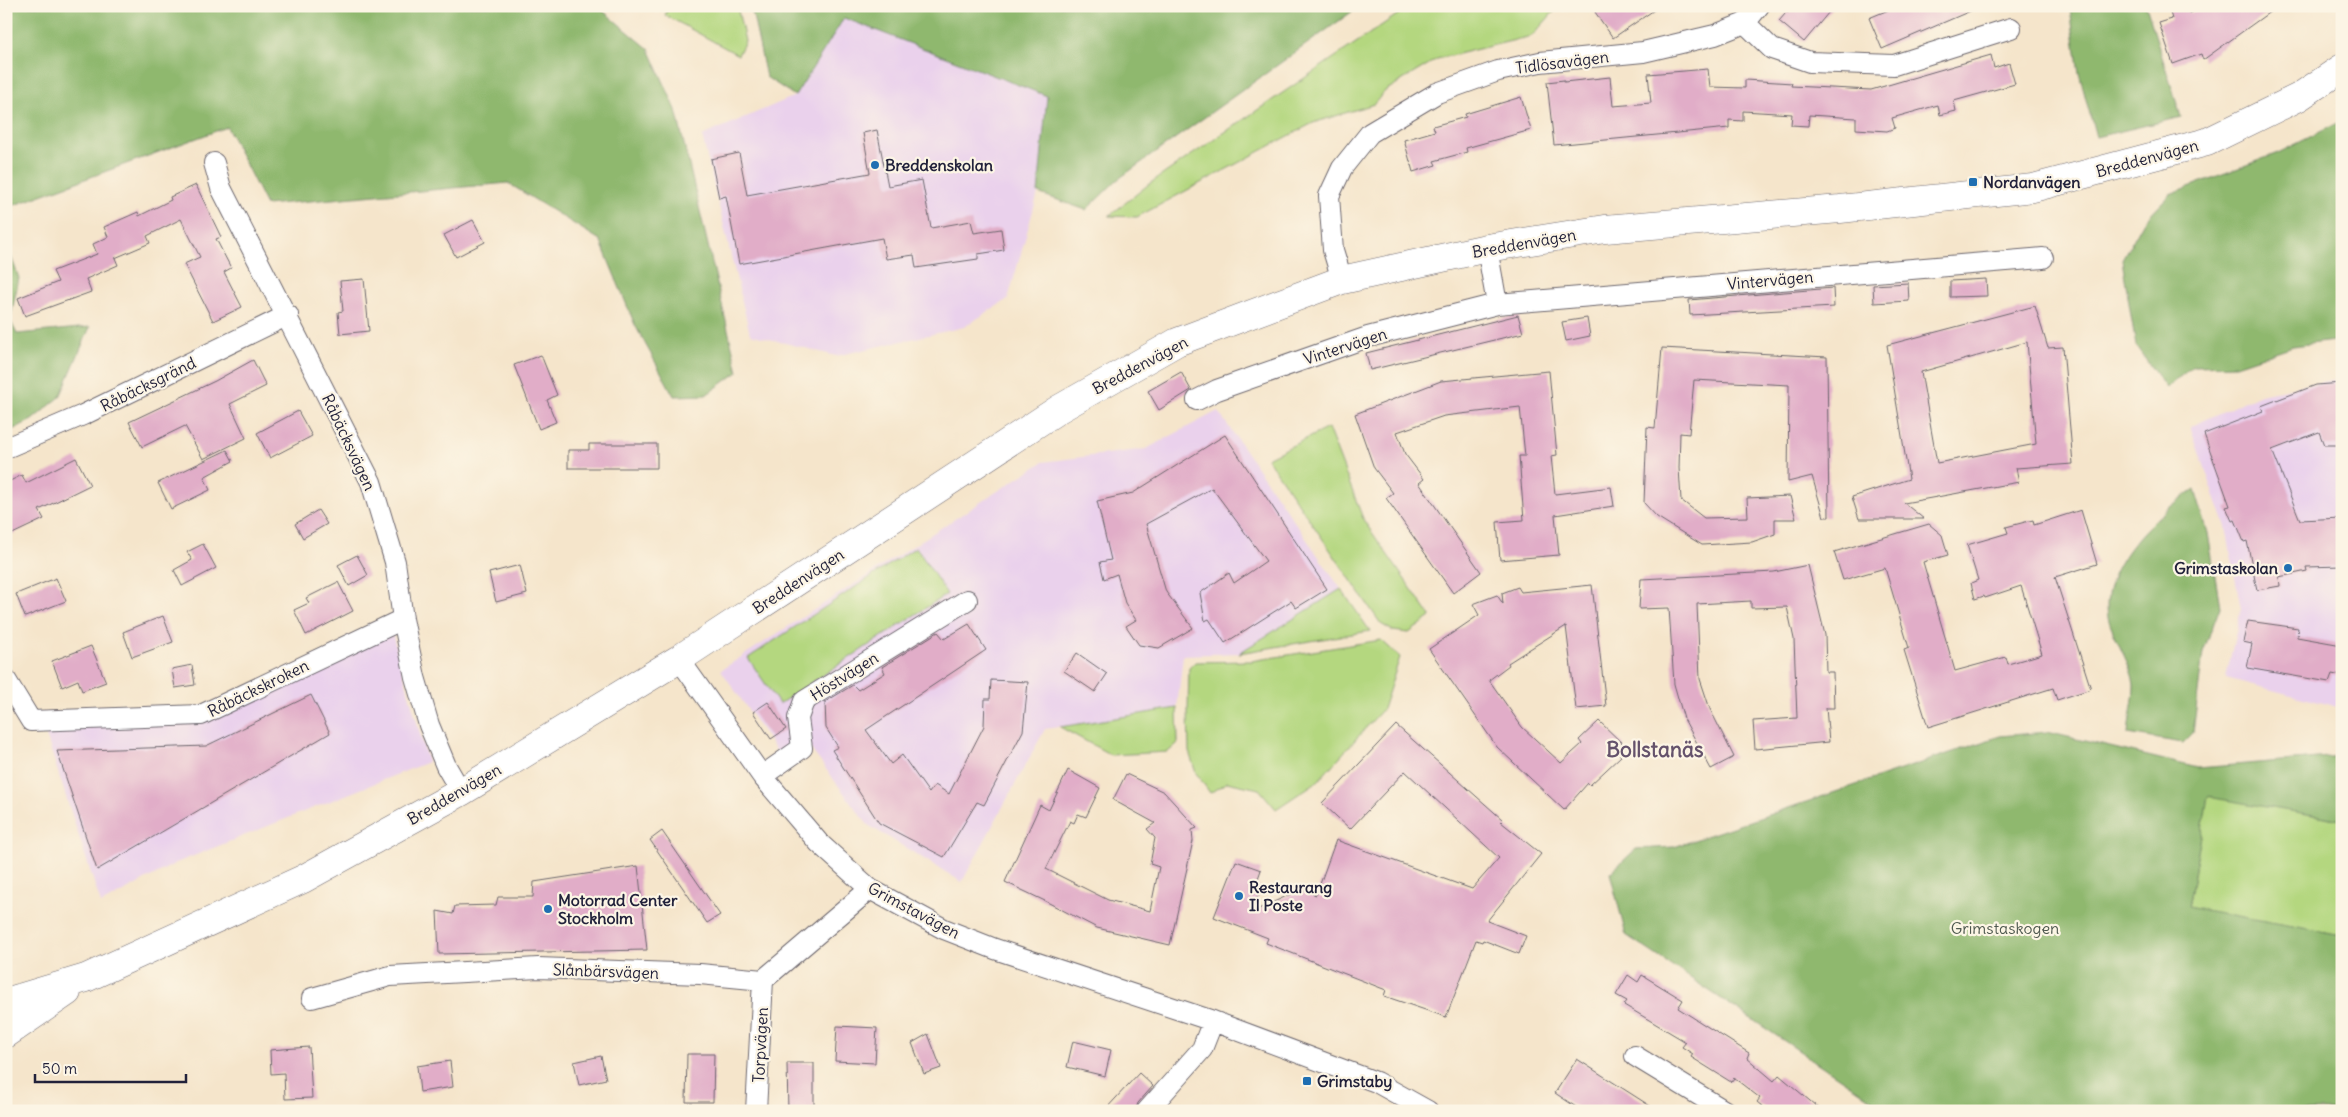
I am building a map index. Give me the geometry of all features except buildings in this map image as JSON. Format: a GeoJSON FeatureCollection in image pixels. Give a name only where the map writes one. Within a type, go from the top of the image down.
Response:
{"type":"FeatureCollection","features":[{"type":"Feature","properties":{"kind":"street","name":"Tidlösavägen"},"geometry":{"type":"LineString","coordinates":[[1342,280],[1333,250],[1330,196],[1342,168],[1370,132],[1437,92],[1498,71],[1540,62],[1643,52],[1715,35],[1745,23],[1759,6]]}},
{"type":"Feature","properties":{"kind":"street"},"geometry":{"type":"LineString","coordinates":[[1745,23],[1772,49],[1810,62],[1894,65],[2011,28]]}},
{"type":"Feature","properties":{"kind":"street","name":"Breddenvägen"},"geometry":{"type":"LineString","coordinates":[[6,1002],[86,978],[303,879],[461,792],[679,659],[1059,409],[1178,342],[1342,280],[1487,248],[1605,229],[1840,209],[2033,188],[2207,142],[2299,97],[2342,68]]}},
{"type":"Feature","properties":{"kind":"street","name":"Råbäcksvägen"},"geometry":{"type":"LineString","coordinates":[[214,163],[221,188],[288,315],[371,482],[395,562],[403,619],[415,677],[429,725],[446,766],[461,792]]}},
{"type":"Feature","properties":{"kind":"street"},"geometry":{"type":"LineString","coordinates":[[1487,248],[1497,304]]}},
{"type":"Feature","properties":{"kind":"street","name":"Vintervägen"},"geometry":{"type":"LineString","coordinates":[[1197,400],[1218,390],[1368,337],[1497,304],[2044,258]]}},
{"type":"Feature","properties":{"kind":"street","name":"Råbäcksgränd"},"geometry":{"type":"LineString","coordinates":[[6,448],[83,415],[288,315]]}},
{"type":"Feature","properties":{"kind":"street","name":"Höstvägen"},"geometry":{"type":"LineString","coordinates":[[762,776],[802,748],[798,718],[804,701],[967,600]]}},
{"type":"Feature","properties":{"kind":"street","name":"Råbäckskroken"},"geometry":{"type":"LineString","coordinates":[[6,680],[31,721],[201,715],[403,619]]}},
{"type":"Feature","properties":{"kind":"street","name":"Grimstavägen"},"geometry":{"type":"LineString","coordinates":[[679,659],[762,776],[819,843],[870,889],[944,929],[994,949],[1213,1021],[1376,1082],[1428,1111]]}},
{"type":"Feature","properties":{"kind":"street"},"geometry":{"type":"LineString","coordinates":[[763,980],[870,889]]}},
{"type":"Feature","properties":{"kind":"street","name":"Slånbärsvägen"},"geometry":{"type":"LineString","coordinates":[[312,998],[390,976],[538,968],[700,974],[763,980]]}},
{"type":"Feature","properties":{"kind":"street","name":"Breddenvägen"},"geometry":{"type":"LineString","coordinates":[[6,1034],[86,978]]}},
{"type":"Feature","properties":{"kind":"street","name":"Torpvägen"},"geometry":{"type":"LineString","coordinates":[[756,1111],[763,980]]}},
{"type":"Feature","properties":{"kind":"street"},"geometry":{"type":"LineString","coordinates":[[1148,1110],[1202,1049],[1213,1021]]}},
{"type":"Feature","properties":{"kind":"street"},"geometry":{"type":"LineString","coordinates":[[1635,1056],[1725,1111]]}},
{"type":"Feature","properties":{"kind":"shaded area","name":"Breddenskolan"},"geometry":{"type":"Polygon","coordinates":[[[844,18],[1047,96],[1038,193],[1008,299],[964,327],[836,356],[750,334],[702,136],[795,96],[844,18]]]}},
{"type":"Feature","properties":{"kind":"shaded area","name":"Grimstaskolan"},"geometry":{"type":"Polygon","coordinates":[[[2342,378],[2342,708],[2226,678],[2241,609],[2226,527],[2190,427],[2260,394],[2342,378]]]}},
{"type":"Feature","properties":{"kind":"shaded area"},"geometry":{"type":"Polygon","coordinates":[[[1218,411],[1341,589],[1239,653],[1183,655],[1177,708],[1045,729],[962,882],[868,825],[804,740],[779,755],[721,670],[1043,462],[1146,449],[1218,411]]]}},
{"type":"Feature","properties":{"kind":"shaded area"},"geometry":{"type":"Polygon","coordinates":[[[392,633],[428,762],[176,863],[101,904],[43,726],[204,721],[392,633]]]}},
{"type":"Feature","properties":{"kind":"green space"},"geometry":{"type":"Polygon","coordinates":[[[6,6],[597,6],[649,49],[676,110],[738,372],[706,395],[674,396],[635,325],[600,240],[508,183],[266,205],[227,127],[6,208],[6,6]]]}},
{"type":"Feature","properties":{"kind":"green space"},"geometry":{"type":"Polygon","coordinates":[[[669,6],[737,6],[745,41],[738,55],[665,15],[669,6]]]}},
{"type":"Feature","properties":{"kind":"green space"},"geometry":{"type":"Polygon","coordinates":[[[751,6],[1360,6],[1117,180],[1086,210],[1038,193],[1047,96],[844,18],[795,96],[766,77],[751,6]]]}},
{"type":"Feature","properties":{"kind":"green space"},"geometry":{"type":"Polygon","coordinates":[[[1410,6],[1559,6],[1532,36],[1437,59],[1385,91],[1374,104],[1313,123],[1137,217],[1109,216],[1149,184],[1410,6]]]}},
{"type":"Feature","properties":{"kind":"green space"},"geometry":{"type":"Polygon","coordinates":[[[2079,6],[2146,6],[2181,117],[2096,137],[2079,73],[2070,9],[2079,6]]]}},
{"type":"Feature","properties":{"kind":"green space"},"geometry":{"type":"Polygon","coordinates":[[[2342,121],[2342,340],[2293,346],[2236,365],[2193,366],[2166,388],[2136,346],[2122,260],[2144,221],[2170,194],[2278,153],[2342,121]]]}},
{"type":"Feature","properties":{"kind":"green space"},"geometry":{"type":"Polygon","coordinates":[[[6,243],[19,278],[10,320],[17,334],[90,327],[60,397],[32,420],[6,433],[6,243]]]}},
{"type":"Feature","properties":{"kind":"green space"},"geometry":{"type":"Polygon","coordinates":[[[1328,428],[1364,521],[1431,617],[1409,633],[1393,631],[1381,624],[1267,458],[1328,428]]]}},
{"type":"Feature","properties":{"kind":"green space"},"geometry":{"type":"Polygon","coordinates":[[[2195,489],[2208,533],[2220,607],[2203,652],[2193,733],[2183,743],[2128,734],[2133,697],[2133,678],[2110,625],[2108,598],[2112,579],[2121,561],[2134,543],[2164,512],[2195,489]]]}},
{"type":"Feature","properties":{"kind":"green space"},"geometry":{"type":"Polygon","coordinates":[[[916,547],[947,594],[779,704],[748,658],[916,547]]]}},
{"type":"Feature","properties":{"kind":"green space"},"geometry":{"type":"Polygon","coordinates":[[[1341,589],[1370,631],[1239,653],[1341,589]]]}},
{"type":"Feature","properties":{"kind":"green space"},"geometry":{"type":"Polygon","coordinates":[[[1381,640],[1400,657],[1383,709],[1318,781],[1276,809],[1259,789],[1227,782],[1210,793],[1196,773],[1189,752],[1189,668],[1195,662],[1251,661],[1381,640]]]}},
{"type":"Feature","properties":{"kind":"green space"},"geometry":{"type":"Polygon","coordinates":[[[1177,708],[1178,743],[1168,752],[1111,755],[1060,727],[1177,708]]]}},
{"type":"Feature","properties":{"kind":"green space","name":"Grimstaskogen"},"geometry":{"type":"Polygon","coordinates":[[[2047,732],[2198,768],[2342,756],[2342,820],[2208,797],[2188,907],[2342,935],[2342,1111],[1889,1111],[1626,935],[1610,873],[1636,849],[1674,847],[2000,736],[2047,732]]]}},
{"type":"Feature","properties":{"kind":"green space"},"geometry":{"type":"Polygon","coordinates":[[[2208,796],[2342,820],[2342,935],[2188,908],[2208,796]]]}},
{"type":"Feature","properties":{"kind":"place","name":"Breddenskolan"},"geometry":{"type":"Point","coordinates":[875,165]}},
{"type":"Feature","properties":{"kind":"place","name":"Nordanvägen"},"geometry":{"type":"Point","coordinates":[1973,182]}},
{"type":"Feature","properties":{"kind":"place","name":"Grimstaskolan"},"geometry":{"type":"Point","coordinates":[2288,568]}},
{"type":"Feature","properties":{"kind":"place","name":"Restaurang Il Poste"},"geometry":{"type":"Point","coordinates":[1239,896]}},
{"type":"Feature","properties":{"kind":"place","name":"Motorrad Center Stockholm"},"geometry":{"type":"Point","coordinates":[548,909]}},
{"type":"Feature","properties":{"kind":"place","name":"Grimstaby"},"geometry":{"type":"Point","coordinates":[1307,1081]}},
{"type":"Feature","properties":{"kind":"district","name":"Bollstanäs"},"geometry":{"type":"Point","coordinates":[1655,749]}}]}
